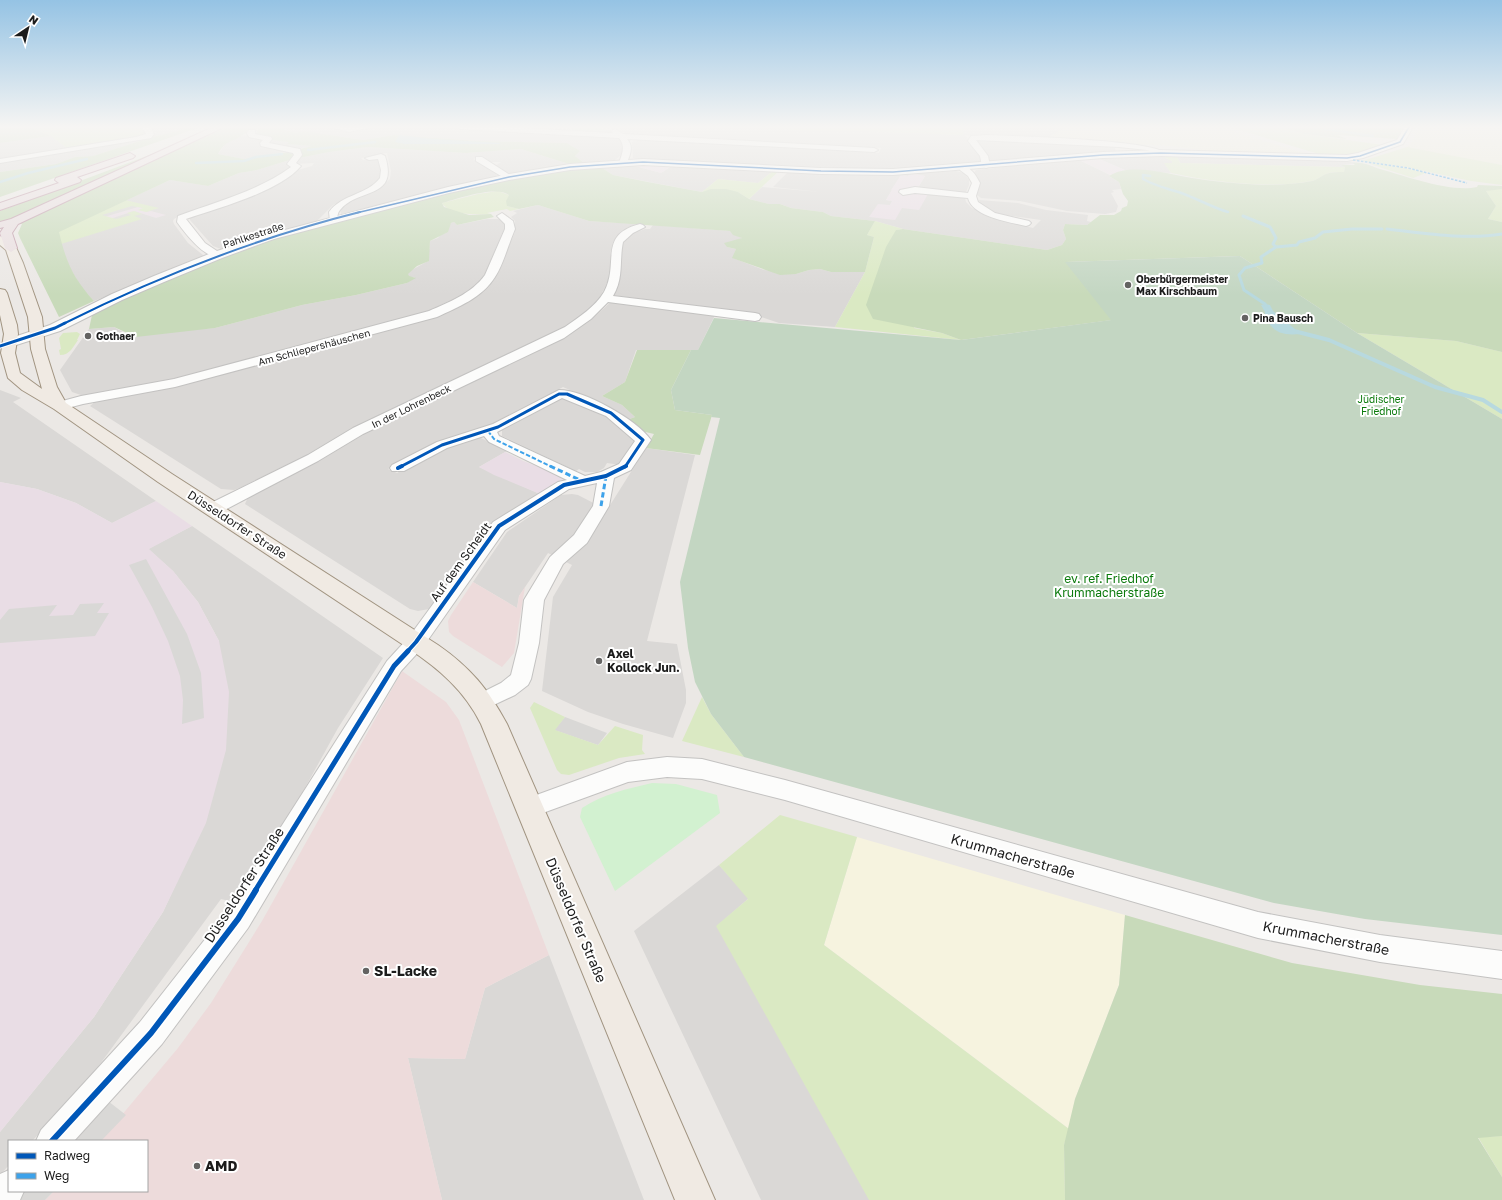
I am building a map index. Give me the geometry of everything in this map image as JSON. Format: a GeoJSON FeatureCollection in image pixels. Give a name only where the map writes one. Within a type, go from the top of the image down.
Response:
{"type":"FeatureCollection","features":[{"type":"Feature","properties":{"kind":"highway"},"geometry":{"type":"LineString","coordinates":[[1,205],[58,183]]}},
{"type":"Feature","properties":{"kind":"highway"},"geometry":{"type":"LineString","coordinates":[[1,205],[62,183]]}},
{"type":"Feature","properties":{"kind":"highway"},"geometry":{"type":"LineString","coordinates":[[0,225],[14,222],[98,183]]}},
{"type":"Feature","properties":{"kind":"highway"},"geometry":{"type":"LineString","coordinates":[[11,248],[6,233],[14,222]]}},
{"type":"Feature","properties":{"kind":"main road"},"geometry":{"type":"LineString","coordinates":[[0,239],[11,248]]}},
{"type":"Feature","properties":{"kind":"main road","name":"Düsseldorfer Straße"},"geometry":{"type":"LineString","coordinates":[[11,248],[35,318],[38,349],[49,387],[60,406]]}},
{"type":"Feature","properties":{"kind":"main road","name":"Düsseldorfer Straße"},"geometry":{"type":"LineString","coordinates":[[0,293],[10,325],[5,345],[13,375],[28,387],[60,406],[212,509],[416,642],[457,671],[473,688],[483,702],[529,808],[695,1200]]}},
{"type":"Feature","properties":{"kind":"street"},"geometry":{"type":"LineString","coordinates":[[218,255],[196,241],[182,222],[182,218],[260,189],[271,183]]}},
{"type":"Feature","properties":{"kind":"street"},"geometry":{"type":"LineString","coordinates":[[333,218],[334,211],[340,204],[372,189],[379,183]]}},
{"type":"Feature","properties":{"kind":"street","name":"Pahlkestraße"},"geometry":{"type":"LineString","coordinates":[[37,335],[80,317],[123,295],[218,255],[270,236],[333,218],[483,183]]}},
{"type":"Feature","properties":{"kind":"street"},"geometry":{"type":"LineString","coordinates":[[976,183],[972,196],[974,203],[987,212],[1007,220],[1026,223]]}},
{"type":"Feature","properties":{"kind":"street"},"geometry":{"type":"LineString","coordinates":[[903,192],[915,190],[972,196]]}},
{"type":"Feature","properties":{"kind":"street","name":"Am Schliepershäuschen"},"geometry":{"type":"LineString","coordinates":[[60,406],[175,383],[409,322],[444,309],[474,293],[490,276],[510,228],[510,223],[502,216]]}},
{"type":"Feature","properties":{"kind":"street","name":"In der Lohrenbeck"},"geometry":{"type":"LineString","coordinates":[[212,509],[313,458],[358,431],[560,335],[588,318],[604,298],[614,282],[618,241],[630,231],[640,226]]}},
{"type":"Feature","properties":{"kind":"street"},"geometry":{"type":"LineString","coordinates":[[604,298],[755,317]]}},
{"type":"Feature","properties":{"kind":"street"},"geometry":{"type":"LineString","coordinates":[[5,345],[37,335]]}},
{"type":"Feature","properties":{"kind":"street","name":"Auf dem Scheidt"},"geometry":{"type":"LineString","coordinates":[[398,468],[442,445],[488,431],[559,394],[567,394],[611,413],[642,440],[625,467],[606,476],[562,486],[499,526],[416,642]]}},
{"type":"Feature","properties":{"kind":"street"},"geometry":{"type":"LineString","coordinates":[[488,431],[494,439],[583,481]]}},
{"type":"Feature","properties":{"kind":"street"},"geometry":{"type":"LineString","coordinates":[[483,702],[508,689],[521,679],[526,657],[534,600],[556,562],[581,539],[601,506],[606,476]]}},
{"type":"Feature","properties":{"kind":"street","name":"Düsseldorfer Straße"},"geometry":{"type":"LineString","coordinates":[[53,1140],[151,1033],[238,919],[394,666],[416,642]]}},
{"type":"Feature","properties":{"kind":"street","name":"Krummacherstraße"},"geometry":{"type":"LineString","coordinates":[[529,808],[627,772],[667,767],[702,769],[785,790],[1258,925],[1332,941],[1418,955],[1502,965]]}},
{"type":"Feature","properties":{"kind":"street"},"geometry":{"type":"LineString","coordinates":[[0,1196],[8,1188]]}},
{"type":"Feature","properties":{"kind":"shaded area"},"geometry":{"type":"Polygon","coordinates":[[[164,183],[189,183],[208,186],[215,183],[266,183],[222,202],[182,214],[174,219],[174,224],[188,243],[203,255],[202,258],[94,301],[81,287],[65,259],[58,232],[164,183]]]}},
{"type":"Feature","properties":{"kind":"shaded area"},"geometry":{"type":"Polygon","coordinates":[[[277,183],[376,183],[371,187],[333,205],[317,221],[221,249],[213,246],[190,220],[190,217],[277,183]]]}},
{"type":"Feature","properties":{"kind":"shaded area"},"geometry":{"type":"Polygon","coordinates":[[[386,183],[467,183],[341,214],[340,210],[345,205],[381,187],[386,183]]]}},
{"type":"Feature","properties":{"kind":"shaded area"},"geometry":{"type":"Polygon","coordinates":[[[655,183],[713,183],[702,192],[655,183]]]}},
{"type":"Feature","properties":{"kind":"shaded area"},"geometry":{"type":"Polygon","coordinates":[[[777,183],[896,183],[886,200],[893,201],[890,205],[902,208],[915,193],[921,183],[969,183],[966,192],[964,193],[966,202],[972,208],[994,218],[1033,228],[1041,220],[998,214],[980,204],[979,200],[1018,203],[1046,210],[1088,215],[1087,221],[1091,222],[1087,225],[1065,224],[1063,230],[1066,239],[1062,245],[1047,250],[903,229],[875,221],[831,216],[823,212],[791,208],[780,204],[769,204],[749,199],[762,187],[821,192],[773,187],[777,183]]]}},
{"type":"Feature","properties":{"kind":"shaded area"},"geometry":{"type":"Polygon","coordinates":[[[896,183],[921,183],[915,192],[928,194],[919,210],[902,208],[895,220],[869,217],[878,204],[890,205],[892,201],[886,200],[896,183]]]}},
{"type":"Feature","properties":{"kind":"shaded area"},"geometry":{"type":"Polygon","coordinates":[[[980,183],[1119,183],[1121,189],[1112,190],[1114,192],[1111,193],[1118,206],[1116,212],[1105,214],[1067,211],[1020,201],[981,198],[977,195],[980,183]]]}},
{"type":"Feature","properties":{"kind":"shaded area"},"geometry":{"type":"Polygon","coordinates":[[[538,205],[589,221],[638,224],[622,232],[613,242],[611,275],[600,297],[589,311],[573,322],[535,343],[242,487],[234,490],[221,489],[90,406],[96,401],[186,384],[420,321],[479,294],[489,286],[499,270],[515,232],[515,221],[511,217],[517,213],[513,211],[538,205]]]}},
{"type":"Feature","properties":{"kind":"shaded area"},"geometry":{"type":"Polygon","coordinates":[[[138,207],[144,208],[146,212],[151,211],[166,215],[156,218],[134,211],[110,219],[104,217],[138,207]]]}},
{"type":"Feature","properties":{"kind":"shaded area"},"geometry":{"type":"Polygon","coordinates":[[[487,219],[500,219],[504,224],[504,229],[485,274],[479,283],[462,295],[417,316],[183,378],[91,395],[81,395],[72,392],[60,370],[89,329],[114,327],[126,334],[215,328],[302,305],[356,295],[407,283],[415,277],[409,277],[407,274],[428,261],[430,241],[438,238],[451,223],[454,222],[457,225],[487,219]]]}},
{"type":"Feature","properties":{"kind":"shaded area"},"geometry":{"type":"Polygon","coordinates":[[[653,225],[730,231],[742,238],[727,247],[736,249],[733,258],[764,270],[796,274],[809,270],[820,269],[831,272],[865,272],[835,327],[779,323],[761,317],[724,309],[611,295],[620,279],[623,243],[627,236],[645,229],[650,229],[653,225]]]}},
{"type":"Feature","properties":{"kind":"shaded area"},"geometry":{"type":"Polygon","coordinates":[[[613,300],[716,313],[698,350],[636,350],[625,382],[602,396],[622,405],[635,417],[627,420],[613,409],[563,387],[489,427],[445,441],[443,440],[388,469],[397,473],[450,445],[477,436],[507,451],[479,467],[540,494],[486,531],[435,604],[429,609],[418,611],[410,609],[245,504],[248,497],[348,441],[587,319],[592,319],[613,300]]]}},
{"type":"Feature","properties":{"kind":"shaded area"},"geometry":{"type":"Polygon","coordinates":[[[0,390],[21,398],[13,402],[156,501],[112,523],[76,503],[37,489],[0,482],[0,390]]]}},
{"type":"Feature","properties":{"kind":"shaded area"},"geometry":{"type":"Polygon","coordinates":[[[564,397],[605,415],[636,441],[621,465],[607,463],[604,468],[597,472],[585,472],[579,469],[576,471],[502,436],[502,430],[506,427],[564,397]]]}},
{"type":"Feature","properties":{"kind":"shaded area"},"geometry":{"type":"Polygon","coordinates":[[[646,448],[695,455],[647,641],[677,644],[686,690],[686,703],[673,738],[623,724],[588,712],[542,691],[553,597],[572,565],[548,553],[519,596],[517,608],[473,582],[507,532],[561,495],[578,495],[607,510],[646,448]]]}},
{"type":"Feature","properties":{"kind":"shaded area"},"geometry":{"type":"Polygon","coordinates":[[[505,452],[523,461],[566,477],[540,494],[494,475],[479,467],[505,452]]]}},
{"type":"Feature","properties":{"kind":"shaded area"},"geometry":{"type":"Polygon","coordinates":[[[0,482],[37,489],[76,503],[112,523],[156,501],[192,526],[149,549],[173,571],[198,602],[219,641],[229,692],[226,750],[206,823],[163,912],[94,1017],[0,1132],[0,482]]]}},
{"type":"Feature","properties":{"kind":"shaded area"},"geometry":{"type":"Polygon","coordinates":[[[192,526],[383,658],[338,728],[290,815],[233,902],[221,899],[81,1090],[33,1140],[8,1140],[8,1166],[0,1175],[0,1132],[94,1017],[163,912],[181,873],[219,641],[198,602],[173,571],[148,549],[192,526]]]}},
{"type":"Feature","properties":{"kind":"shaded area"},"geometry":{"type":"Polygon","coordinates":[[[146,559],[187,634],[201,673],[204,718],[182,724],[183,700],[180,676],[168,641],[152,607],[129,565],[146,559]]]}},
{"type":"Feature","properties":{"kind":"shaded area"},"geometry":{"type":"Polygon","coordinates":[[[473,582],[517,608],[519,596],[525,587],[514,653],[502,667],[449,632],[448,621],[473,582]]]}},
{"type":"Feature","properties":{"kind":"shaded area"},"geometry":{"type":"Polygon","coordinates":[[[104,603],[97,613],[109,613],[95,636],[0,643],[0,620],[9,609],[57,605],[49,616],[73,615],[80,604],[104,603]]]}},
{"type":"Feature","properties":{"kind":"shaded area"},"geometry":{"type":"Polygon","coordinates":[[[402,671],[446,702],[459,720],[549,955],[485,988],[465,1059],[408,1058],[442,1200],[45,1200],[53,1192],[148,1192],[148,1140],[101,1140],[178,1048],[211,1003],[262,921],[402,671]]]}},
{"type":"Feature","properties":{"kind":"shaded area"},"geometry":{"type":"Polygon","coordinates":[[[565,717],[607,733],[598,745],[554,730],[565,717]]]}},
{"type":"Feature","properties":{"kind":"shaded area"},"geometry":{"type":"Polygon","coordinates":[[[857,837],[1125,915],[1119,985],[1075,1099],[1069,1129],[824,945],[857,837]]]}},
{"type":"Feature","properties":{"kind":"shaded area"},"geometry":{"type":"Polygon","coordinates":[[[719,865],[749,898],[717,926],[870,1200],[761,1200],[634,931],[719,865]]]}},
{"type":"Feature","properties":{"kind":"shaded area"},"geometry":{"type":"Polygon","coordinates":[[[549,955],[644,1200],[442,1200],[408,1058],[465,1059],[485,988],[549,955]]]}},
{"type":"Feature","properties":{"kind":"shaded area"},"geometry":{"type":"Polygon","coordinates":[[[108,1101],[126,1115],[102,1140],[71,1140],[108,1101]]]}},
{"type":"Feature","properties":{"kind":"shaded area"},"geometry":{"type":"Polygon","coordinates":[[[21,1192],[53,1192],[45,1200],[13,1200],[21,1192]]]}},
{"type":"Feature","properties":{"kind":"green space"},"geometry":{"type":"Polygon","coordinates":[[[0,183],[40,183],[0,197],[0,183]]]}},
{"type":"Feature","properties":{"kind":"green space"},"geometry":{"type":"Polygon","coordinates":[[[75,183],[93,183],[14,220],[0,223],[0,211],[75,183]]]}},
{"type":"Feature","properties":{"kind":"green space"},"geometry":{"type":"Polygon","coordinates":[[[103,183],[164,183],[59,232],[64,252],[71,269],[81,285],[94,301],[59,317],[18,233],[22,224],[16,224],[103,183]]]}},
{"type":"Feature","properties":{"kind":"green space"},"geometry":{"type":"Polygon","coordinates":[[[189,183],[215,183],[208,186],[189,183]]]}},
{"type":"Feature","properties":{"kind":"green space"},"geometry":{"type":"Polygon","coordinates":[[[494,183],[653,183],[702,192],[711,189],[726,189],[738,192],[749,199],[769,204],[780,204],[791,208],[823,212],[831,216],[875,221],[867,235],[874,237],[865,272],[831,272],[820,269],[809,270],[796,274],[780,275],[732,258],[736,249],[727,247],[724,243],[742,238],[733,235],[730,231],[589,221],[538,205],[519,209],[507,206],[506,201],[509,195],[503,192],[486,192],[442,203],[444,207],[469,215],[491,214],[494,217],[457,225],[454,222],[451,223],[448,232],[430,241],[429,261],[417,266],[408,274],[409,276],[416,278],[407,283],[356,295],[302,305],[215,328],[136,337],[114,327],[89,329],[92,315],[115,302],[251,245],[433,195],[494,183]]]}},
{"type":"Feature","properties":{"kind":"green space"},"geometry":{"type":"Polygon","coordinates":[[[713,183],[766,183],[749,199],[738,192],[702,192],[713,183]]]}},
{"type":"Feature","properties":{"kind":"green space"},"geometry":{"type":"Polygon","coordinates":[[[1119,183],[1428,183],[1454,188],[1477,187],[1478,185],[1502,186],[1502,189],[1486,191],[1496,206],[1488,219],[1502,222],[1502,352],[1456,341],[1357,333],[1240,256],[1066,262],[1112,320],[961,340],[942,333],[873,319],[866,305],[886,247],[896,230],[903,229],[1047,250],[1062,245],[1066,239],[1063,230],[1065,224],[1087,225],[1100,215],[1114,215],[1121,211],[1122,208],[1127,206],[1128,201],[1123,194],[1119,183]]]}},
{"type":"Feature","properties":{"kind":"green space"},"geometry":{"type":"Polygon","coordinates":[[[1241,183],[1295,183],[1278,184],[1241,183]]]}},
{"type":"Feature","properties":{"kind":"green space"},"geometry":{"type":"Polygon","coordinates":[[[1486,183],[1502,183],[1502,185],[1486,183]]]}},
{"type":"Feature","properties":{"kind":"green space"},"geometry":{"type":"Polygon","coordinates":[[[1492,189],[1502,189],[1502,222],[1488,219],[1496,206],[1486,191],[1492,189]]]}},
{"type":"Feature","properties":{"kind":"green space"},"geometry":{"type":"Polygon","coordinates":[[[498,191],[509,195],[507,206],[519,209],[510,211],[507,209],[487,213],[491,214],[472,214],[451,210],[442,203],[478,194],[498,191]]]}},
{"type":"Feature","properties":{"kind":"green space"},"geometry":{"type":"Polygon","coordinates":[[[125,200],[159,208],[146,212],[138,210],[143,208],[132,206],[102,215],[116,219],[131,215],[127,213],[134,211],[142,214],[134,216],[142,219],[61,244],[58,232],[125,200]]]}},
{"type":"Feature","properties":{"kind":"green space"},"geometry":{"type":"Polygon","coordinates":[[[875,221],[903,229],[896,230],[914,328],[942,333],[961,340],[835,327],[865,272],[874,237],[867,235],[875,221]]]}},
{"type":"Feature","properties":{"kind":"green space","name":"ev. ref. Friedhof Krummacherstraße"},"geometry":{"type":"Polygon","coordinates":[[[1240,256],[1357,333],[1502,419],[1502,935],[1365,919],[1274,903],[744,757],[711,714],[695,682],[688,648],[680,582],[720,418],[711,417],[712,415],[675,410],[671,390],[691,350],[698,350],[714,318],[961,340],[1111,320],[1065,262],[1240,256]]]}},
{"type":"Feature","properties":{"kind":"green space"},"geometry":{"type":"Polygon","coordinates":[[[77,332],[80,334],[71,350],[66,354],[60,355],[59,350],[61,349],[59,338],[63,333],[77,332]]]}},
{"type":"Feature","properties":{"kind":"green space"},"geometry":{"type":"Polygon","coordinates":[[[1357,333],[1456,341],[1502,352],[1502,419],[1357,333]]]}},
{"type":"Feature","properties":{"kind":"green space"},"geometry":{"type":"Polygon","coordinates":[[[637,350],[691,350],[671,390],[675,410],[712,415],[700,455],[646,448],[654,434],[637,430],[627,420],[635,417],[622,405],[602,396],[625,382],[637,350]]]}},
{"type":"Feature","properties":{"kind":"green space"},"geometry":{"type":"Polygon","coordinates":[[[702,697],[711,714],[744,757],[682,741],[702,697]]]}},
{"type":"Feature","properties":{"kind":"green space"},"geometry":{"type":"Polygon","coordinates":[[[534,702],[565,717],[555,730],[598,745],[615,726],[643,735],[642,750],[645,754],[619,758],[569,775],[561,774],[557,770],[530,708],[534,702]]]}},
{"type":"Feature","properties":{"kind":"green space"},"geometry":{"type":"Polygon","coordinates":[[[652,783],[676,784],[717,795],[720,813],[615,891],[580,817],[582,808],[598,799],[624,790],[652,783]]]}},
{"type":"Feature","properties":{"kind":"green space"},"geometry":{"type":"Polygon","coordinates":[[[780,815],[857,837],[824,945],[1069,1129],[1064,1145],[1065,1200],[869,1200],[716,926],[748,899],[719,865],[780,815]]]}},
{"type":"Feature","properties":{"kind":"green space"},"geometry":{"type":"Polygon","coordinates":[[[1125,915],[1292,963],[1420,985],[1502,994],[1502,1136],[1478,1138],[1502,1177],[1502,1200],[1065,1200],[1064,1145],[1075,1099],[1119,985],[1125,915]]]}},
{"type":"Feature","properties":{"kind":"green space"},"geometry":{"type":"Polygon","coordinates":[[[1502,1136],[1502,1177],[1478,1137],[1502,1136]]]}},
{"type":"Feature","properties":{"kind":"water"},"geometry":{"type":"Polygon","coordinates":[[[1261,305],[1270,305],[1273,311],[1301,334],[1287,334],[1275,330],[1269,323],[1270,320],[1265,318],[1265,312],[1261,305]]]}},
{"type":"Feature","properties":{"kind":"waterway"},"geometry":{"type":"LineString","coordinates":[[1151,183],[1182,193],[1228,212]]}},
{"type":"Feature","properties":{"kind":"waterway"},"geometry":{"type":"LineString","coordinates":[[1243,216],[1270,227],[1276,238],[1273,244],[1276,247]]}},
{"type":"Feature","properties":{"kind":"waterway"},"geometry":{"type":"LineString","coordinates":[[1276,247],[1297,245],[1299,242],[1315,238],[1323,232],[1352,229],[1382,229]]}},
{"type":"Feature","properties":{"kind":"waterway"},"geometry":{"type":"LineString","coordinates":[[1387,229],[1459,236],[1488,236],[1502,234]]}},
{"type":"Feature","properties":{"kind":"waterway"},"geometry":{"type":"LineString","coordinates":[[1268,310],[1265,304],[1244,290],[1239,275],[1245,268],[1262,263],[1261,257],[1276,247]]}},
{"type":"Feature","properties":{"kind":"waterway"},"geometry":{"type":"LineString","coordinates":[[1294,331],[1329,340],[1435,387],[1483,400],[1502,412]]}},
{"type":"Feature","properties":{"kind":"marked path"},"geometry":{"type":"LineString","coordinates":[[488,431],[494,439],[582,481]]}},
{"type":"Feature","properties":{"kind":"marked path"},"geometry":{"type":"LineString","coordinates":[[601,506],[606,476]]}},
{"type":"Feature","properties":{"kind":"cycle path"},"geometry":{"type":"LineString","coordinates":[[0,346],[55,328],[117,297],[159,279],[218,255],[270,237],[333,219],[481,183]]}},
{"type":"Feature","properties":{"kind":"cycle path"},"geometry":{"type":"LineString","coordinates":[[53,1140],[151,1033],[238,919],[394,666],[416,642],[499,526],[511,517],[564,485],[606,476],[625,467],[643,440],[611,413],[567,394],[559,394],[498,427],[442,445],[398,468]]}},
{"type":"Feature","properties":{"kind":"place","name":"Oberbürgermeister Max Kirschbaum"},"geometry":{"type":"Point","coordinates":[1128,285]}},
{"type":"Feature","properties":{"kind":"place","name":"Pina Bausch"},"geometry":{"type":"Point","coordinates":[1245,318]}},
{"type":"Feature","properties":{"kind":"place","name":"Gothaer"},"geometry":{"type":"Point","coordinates":[88,336]}},
{"type":"Feature","properties":{"kind":"place","name":"Axel Kollock Jun."},"geometry":{"type":"Point","coordinates":[599,661]}},
{"type":"Feature","properties":{"kind":"place","name":"SL-Lacke"},"geometry":{"type":"Point","coordinates":[366,971]}},
{"type":"Feature","properties":{"kind":"place","name":"AMD"},"geometry":{"type":"Point","coordinates":[197,1166]}},
{"type":"Feature","properties":{"kind":"park label","name":"Jüdischer Friedhof"},"geometry":{"type":"Point","coordinates":[1381,404]}}]}
